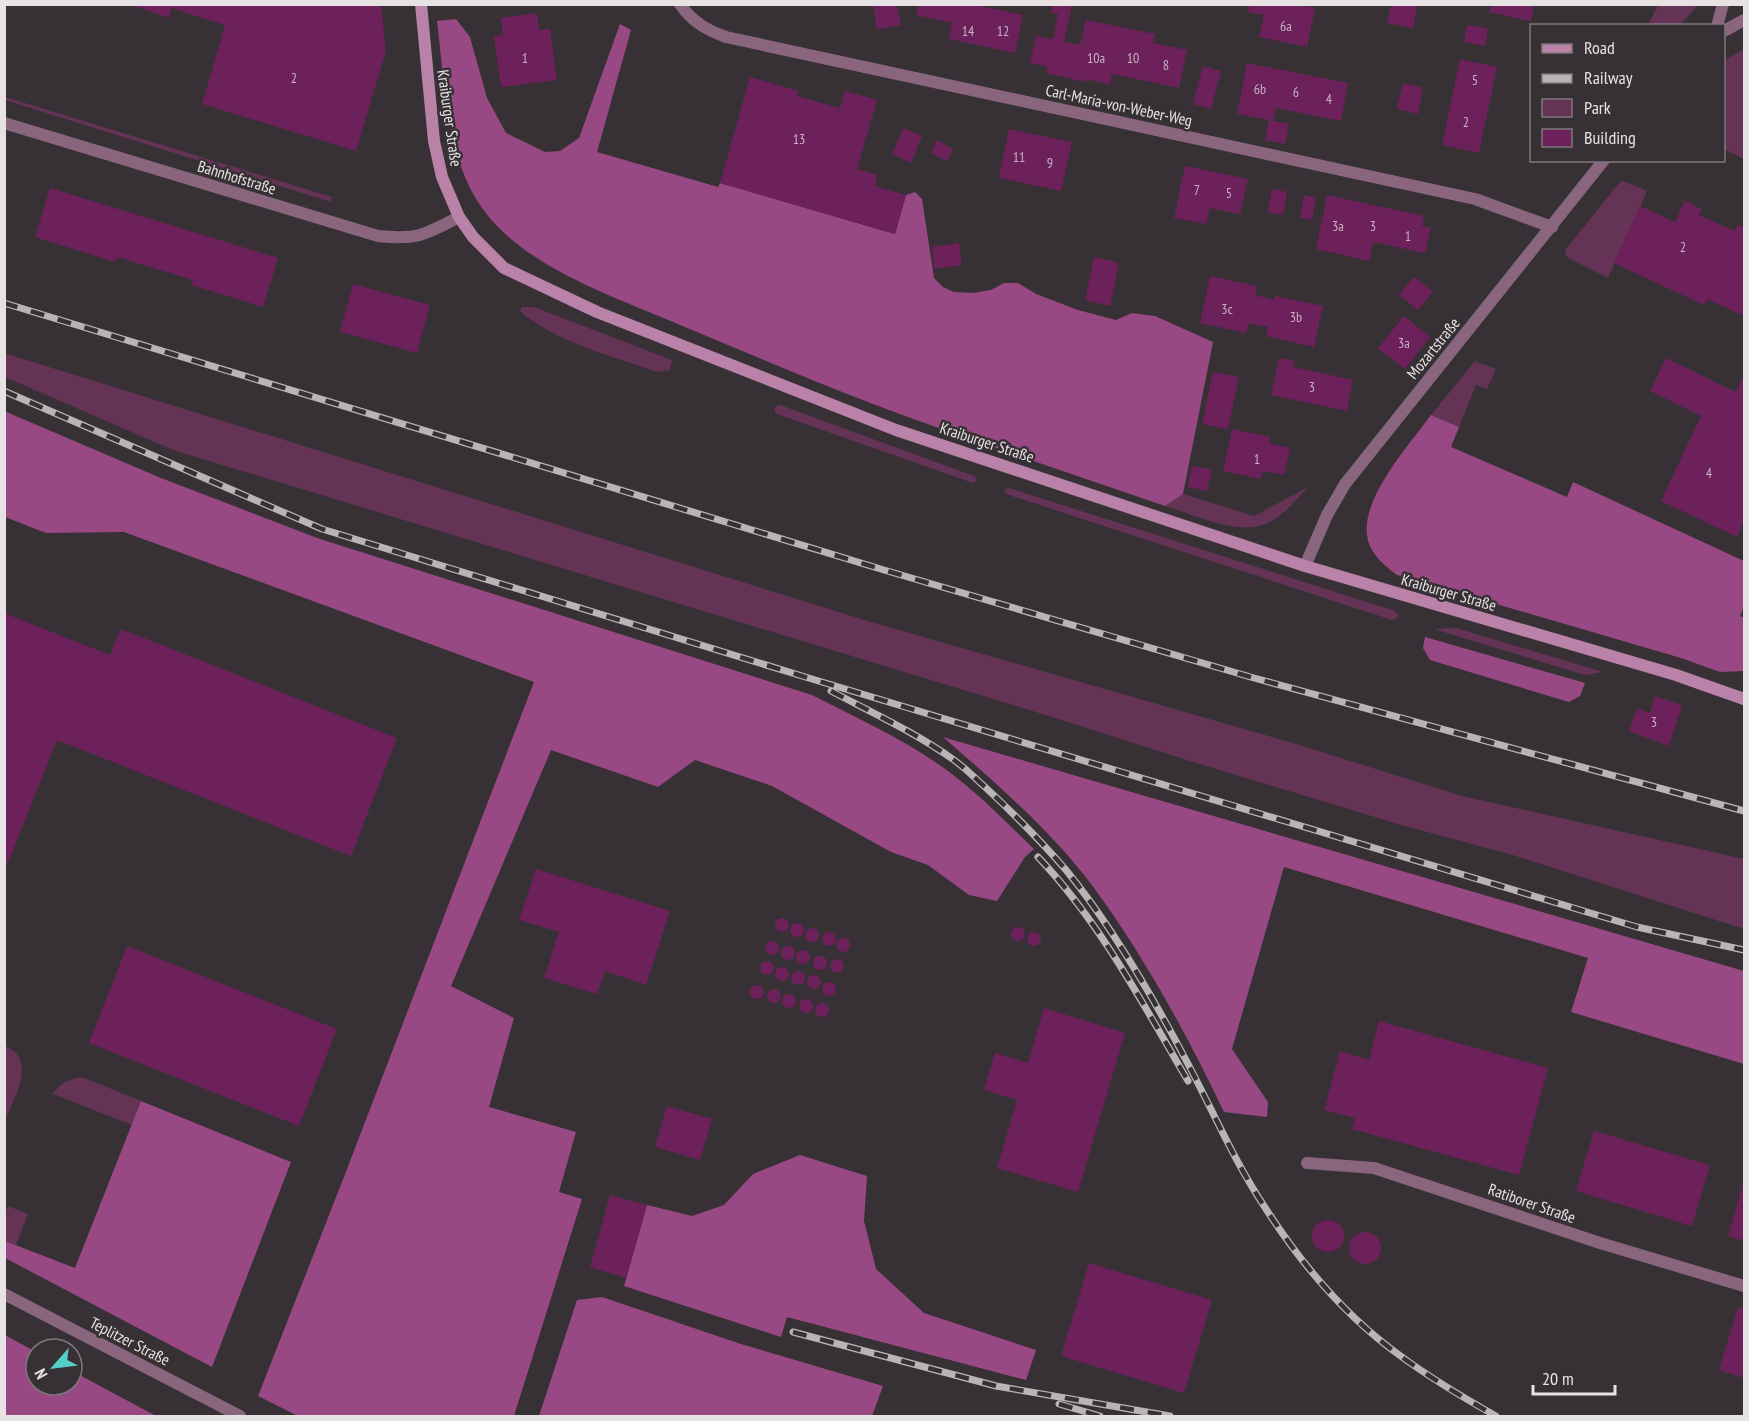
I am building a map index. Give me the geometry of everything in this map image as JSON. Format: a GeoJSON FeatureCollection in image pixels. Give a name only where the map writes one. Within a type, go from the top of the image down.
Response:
{"type":"FeatureCollection","features":[{"type":"Feature","properties":{"kind":"main road","name":"Kraiburger Straße"},"geometry":{"type":"LineString","coordinates":[[421,4],[434,141],[442,177],[459,217],[480,245],[504,268],[597,312],[896,430],[1305,566],[1676,675],[1744,699]]}},
{"type":"Feature","properties":{"kind":"street"},"geometry":{"type":"LineString","coordinates":[[1718,24],[1723,4]]}},
{"type":"Feature","properties":{"kind":"street","name":"Carl-Maria-von-Weber-Weg"},"geometry":{"type":"LineString","coordinates":[[682,8],[695,22],[726,38],[1475,200],[1552,226]]}},
{"type":"Feature","properties":{"kind":"street"},"geometry":{"type":"LineString","coordinates":[[1725,30],[1744,20]]}},
{"type":"Feature","properties":{"kind":"street","name":"Bahnhofstraße"},"geometry":{"type":"LineString","coordinates":[[4,123],[378,236],[405,239],[423,235],[459,217]]}},
{"type":"Feature","properties":{"kind":"street","name":"Mozartstraße"},"geometry":{"type":"LineString","coordinates":[[1305,566],[1327,515],[1345,484],[1602,162]]}},
{"type":"Feature","properties":{"kind":"street","name":"Ratiborer Straße"},"geometry":{"type":"LineString","coordinates":[[1307,1163],[1374,1168],[1600,1243],[1744,1286]]}},
{"type":"Feature","properties":{"kind":"street","name":"Teplitzer Straße"},"geometry":{"type":"LineString","coordinates":[[4,1294],[240,1416]]}},
{"type":"Feature","properties":{"kind":"green space"},"geometry":{"type":"Polygon","coordinates":[[[1658,4],[1698,5],[1681,24],[1648,24],[1658,4]]]}},
{"type":"Feature","properties":{"kind":"green space"},"geometry":{"type":"Polygon","coordinates":[[[1744,49],[1744,159],[1725,150],[1725,60],[1744,49]]]}},
{"type":"Feature","properties":{"kind":"green space"},"geometry":{"type":"Polygon","coordinates":[[[5,97],[332,197],[331,202],[5,100],[5,97]]]}},
{"type":"Feature","properties":{"kind":"green space"},"geometry":{"type":"Polygon","coordinates":[[[1623,181],[1647,191],[1608,278],[1570,259],[1565,254],[1566,249],[1623,181]]]}},
{"type":"Feature","properties":{"kind":"green space"},"geometry":{"type":"Polygon","coordinates":[[[522,307],[534,307],[672,360],[670,370],[657,372],[567,340],[534,322],[520,311],[522,307]]]}},
{"type":"Feature","properties":{"kind":"green space"},"geometry":{"type":"Polygon","coordinates":[[[4,353],[871,622],[1296,744],[1462,796],[1744,859],[1744,929],[1516,856],[1398,824],[173,450],[5,377],[4,353]]]}},
{"type":"Feature","properties":{"kind":"green space"},"geometry":{"type":"Polygon","coordinates":[[[1475,361],[1496,369],[1487,389],[1476,385],[1459,427],[1431,415],[1475,361]]]}},
{"type":"Feature","properties":{"kind":"green space"},"geometry":{"type":"Polygon","coordinates":[[[780,405],[974,476],[977,479],[976,482],[973,483],[777,414],[774,411],[776,406],[780,405]]]}},
{"type":"Feature","properties":{"kind":"green space"},"geometry":{"type":"Polygon","coordinates":[[[1308,487],[1277,517],[1254,527],[1228,526],[1165,506],[1183,494],[1254,516],[1308,487]]]}},
{"type":"Feature","properties":{"kind":"green space"},"geometry":{"type":"Polygon","coordinates":[[[1009,488],[1395,611],[1398,615],[1392,620],[1006,494],[1004,490],[1009,488]]]}},
{"type":"Feature","properties":{"kind":"green space"},"geometry":{"type":"Polygon","coordinates":[[[1456,628],[1603,672],[1585,675],[1434,629],[1456,628]]]}},
{"type":"Feature","properties":{"kind":"green space"},"geometry":{"type":"Polygon","coordinates":[[[5,1046],[15,1052],[22,1069],[18,1091],[5,1121],[5,1046]]]}},
{"type":"Feature","properties":{"kind":"green space"},"geometry":{"type":"Polygon","coordinates":[[[82,1077],[141,1101],[132,1125],[53,1094],[65,1082],[82,1077]]]}},
{"type":"Feature","properties":{"kind":"green space"},"geometry":{"type":"Polygon","coordinates":[[[8,1206],[28,1214],[16,1245],[5,1241],[4,1216],[8,1206]]]}},
{"type":"Feature","properties":{"kind":"shaded area"},"geometry":{"type":"Polygon","coordinates":[[[456,19],[470,37],[487,98],[506,133],[545,152],[560,151],[579,138],[620,24],[631,30],[597,152],[718,187],[720,183],[895,234],[906,195],[915,192],[922,199],[934,278],[943,287],[954,292],[973,293],[991,290],[1004,283],[1018,283],[1036,294],[1078,310],[1116,320],[1132,313],[1155,316],[1213,342],[1183,494],[1165,506],[905,416],[794,373],[604,293],[550,266],[525,250],[503,232],[485,212],[472,191],[454,145],[445,95],[437,21],[456,19]]]}},
{"type":"Feature","properties":{"kind":"shaded area"},"geometry":{"type":"Polygon","coordinates":[[[4,411],[161,478],[320,539],[812,695],[936,762],[974,792],[1034,849],[1025,857],[997,901],[969,895],[928,865],[891,852],[772,786],[695,760],[658,787],[551,750],[451,986],[514,1018],[489,1107],[576,1132],[559,1192],[582,1199],[514,1416],[298,1416],[258,1396],[534,682],[124,532],[46,533],[5,517],[4,411]]]}},
{"type":"Feature","properties":{"kind":"shaded area"},"geometry":{"type":"Polygon","coordinates":[[[1431,415],[1459,427],[1451,447],[1567,497],[1573,482],[1744,561],[1744,606],[1740,616],[1744,618],[1744,671],[1720,672],[1681,658],[1397,575],[1392,571],[1378,558],[1368,541],[1367,520],[1379,488],[1431,415]]]}},
{"type":"Feature","properties":{"kind":"shaded area"},"geometry":{"type":"Polygon","coordinates":[[[1425,637],[1585,683],[1580,696],[1569,702],[1430,660],[1423,648],[1425,637]]]}},
{"type":"Feature","properties":{"kind":"shaded area"},"geometry":{"type":"Polygon","coordinates":[[[943,737],[1744,971],[1744,1064],[1571,1012],[1588,958],[1284,867],[1232,1049],[1268,1102],[1267,1117],[1224,1112],[1197,1057],[1152,976],[1085,876],[1048,833],[943,737]]]}},
{"type":"Feature","properties":{"kind":"shaded area"},"geometry":{"type":"Polygon","coordinates":[[[141,1101],[291,1162],[212,1367],[5,1258],[5,1241],[75,1268],[141,1101]]]}},
{"type":"Feature","properties":{"kind":"shaded area"},"geometry":{"type":"Polygon","coordinates":[[[800,1155],[867,1176],[864,1221],[876,1269],[924,1313],[1036,1350],[1026,1380],[787,1317],[781,1337],[624,1286],[647,1205],[692,1216],[724,1205],[753,1174],[800,1155]]]}},
{"type":"Feature","properties":{"kind":"shaded area"},"geometry":{"type":"Polygon","coordinates":[[[602,1297],[741,1344],[883,1386],[872,1416],[539,1416],[577,1300],[602,1297]]]}},
{"type":"Feature","properties":{"kind":"shaded area"},"geometry":{"type":"Polygon","coordinates":[[[5,1335],[24,1345],[24,1397],[84,1397],[84,1377],[156,1416],[5,1416],[5,1335]]]}},
{"type":"Feature","properties":{"kind":"building"},"geometry":{"type":"Polygon","coordinates":[[[128,4],[381,4],[386,51],[356,151],[202,104],[225,25],[171,8],[169,18],[128,4]]]}},
{"type":"Feature","properties":{"kind":"building"},"geometry":{"type":"Polygon","coordinates":[[[897,4],[901,25],[877,29],[873,5],[897,4]]]}},
{"type":"Feature","properties":{"kind":"building"},"geometry":{"type":"Polygon","coordinates":[[[918,4],[972,4],[1023,15],[1015,53],[949,39],[952,23],[916,15],[918,4]]]}},
{"type":"Feature","properties":{"kind":"building"},"geometry":{"type":"Polygon","coordinates":[[[1053,4],[1072,4],[1064,42],[1080,45],[1086,20],[1155,34],[1153,43],[1187,50],[1179,88],[1112,74],[1110,85],[1086,79],[1085,82],[1046,73],[1047,67],[1030,63],[1036,36],[1053,39],[1058,14],[1051,13],[1053,4]]]}},
{"type":"Feature","properties":{"kind":"building"},"geometry":{"type":"Polygon","coordinates":[[[1249,4],[1299,4],[1315,8],[1307,47],[1259,37],[1264,15],[1248,12],[1249,4]]]}},
{"type":"Feature","properties":{"kind":"building"},"geometry":{"type":"Polygon","coordinates":[[[1391,4],[1418,4],[1413,28],[1387,23],[1391,4]]]}},
{"type":"Feature","properties":{"kind":"building"},"geometry":{"type":"Polygon","coordinates":[[[1491,5],[1534,5],[1531,21],[1489,12],[1491,5]]]}},
{"type":"Feature","properties":{"kind":"building"},"geometry":{"type":"Polygon","coordinates":[[[537,13],[539,30],[550,29],[557,80],[501,87],[494,36],[503,35],[501,18],[537,13]]]}},
{"type":"Feature","properties":{"kind":"building"},"geometry":{"type":"Polygon","coordinates":[[[1467,25],[1488,29],[1485,46],[1464,42],[1467,25]]]}},
{"type":"Feature","properties":{"kind":"building"},"geometry":{"type":"Polygon","coordinates":[[[1460,59],[1497,67],[1479,153],[1442,145],[1460,59]]]}},
{"type":"Feature","properties":{"kind":"building"},"geometry":{"type":"Polygon","coordinates":[[[1247,63],[1348,83],[1341,121],[1276,108],[1273,121],[1289,124],[1285,144],[1265,140],[1269,120],[1237,114],[1247,63]]]}},
{"type":"Feature","properties":{"kind":"building"},"geometry":{"type":"Polygon","coordinates":[[[1203,66],[1221,71],[1211,109],[1193,104],[1203,66]]]}},
{"type":"Feature","properties":{"kind":"building"},"geometry":{"type":"Polygon","coordinates":[[[750,77],[798,91],[797,96],[840,108],[845,91],[877,100],[857,169],[877,175],[875,186],[906,195],[895,234],[720,183],[750,77]]]}},
{"type":"Feature","properties":{"kind":"building"},"geometry":{"type":"Polygon","coordinates":[[[1403,83],[1423,88],[1418,114],[1397,109],[1403,83]]]}},
{"type":"Feature","properties":{"kind":"building"},"geometry":{"type":"Polygon","coordinates":[[[903,128],[922,136],[911,163],[892,154],[903,128]]]}},
{"type":"Feature","properties":{"kind":"building"},"geometry":{"type":"Polygon","coordinates":[[[1009,129],[1072,142],[1061,191],[999,178],[1009,129]]]}},
{"type":"Feature","properties":{"kind":"building"},"geometry":{"type":"Polygon","coordinates":[[[937,140],[953,149],[947,161],[931,153],[937,140]]]}},
{"type":"Feature","properties":{"kind":"building"},"geometry":{"type":"Polygon","coordinates":[[[1185,166],[1248,179],[1240,214],[1210,208],[1206,224],[1174,218],[1185,166]]]}},
{"type":"Feature","properties":{"kind":"building"},"geometry":{"type":"Polygon","coordinates":[[[50,188],[278,258],[263,307],[191,285],[193,280],[117,257],[115,262],[35,237],[50,188]]]}},
{"type":"Feature","properties":{"kind":"building"},"geometry":{"type":"Polygon","coordinates":[[[1272,189],[1287,192],[1283,215],[1268,212],[1272,189]]]}},
{"type":"Feature","properties":{"kind":"building"},"geometry":{"type":"Polygon","coordinates":[[[1304,195],[1316,198],[1312,220],[1300,218],[1304,195]]]}},
{"type":"Feature","properties":{"kind":"building"},"geometry":{"type":"Polygon","coordinates":[[[1327,195],[1424,216],[1422,226],[1431,228],[1425,253],[1373,242],[1370,261],[1316,249],[1327,195]]]}},
{"type":"Feature","properties":{"kind":"building"},"geometry":{"type":"Polygon","coordinates":[[[1685,201],[1702,209],[1699,215],[1735,231],[1738,225],[1744,227],[1744,316],[1707,299],[1704,305],[1614,263],[1640,206],[1675,222],[1685,201]]]}},
{"type":"Feature","properties":{"kind":"building"},"geometry":{"type":"Polygon","coordinates":[[[959,243],[962,265],[934,269],[932,247],[959,243]]]}},
{"type":"Feature","properties":{"kind":"building"},"geometry":{"type":"Polygon","coordinates":[[[1094,257],[1119,263],[1110,306],[1085,300],[1094,257]]]}},
{"type":"Feature","properties":{"kind":"building"},"geometry":{"type":"Polygon","coordinates":[[[1210,276],[1257,286],[1255,295],[1274,300],[1275,296],[1323,306],[1314,347],[1266,336],[1268,327],[1249,323],[1246,333],[1200,323],[1210,276]]]}},
{"type":"Feature","properties":{"kind":"building"},"geometry":{"type":"Polygon","coordinates":[[[1414,277],[1433,292],[1418,310],[1399,295],[1414,277]]]}},
{"type":"Feature","properties":{"kind":"building"},"geometry":{"type":"Polygon","coordinates":[[[353,284],[430,305],[417,353],[340,332],[353,284]]]}},
{"type":"Feature","properties":{"kind":"building"},"geometry":{"type":"Polygon","coordinates":[[[1404,316],[1430,337],[1405,369],[1378,348],[1404,316]]]}},
{"type":"Feature","properties":{"kind":"building"},"geometry":{"type":"Polygon","coordinates":[[[1279,358],[1294,361],[1293,367],[1353,380],[1347,411],[1271,395],[1279,358]]]}},
{"type":"Feature","properties":{"kind":"building"},"geometry":{"type":"Polygon","coordinates":[[[1666,358],[1736,392],[1744,375],[1744,521],[1737,537],[1661,501],[1701,416],[1650,391],[1666,358]]]}},
{"type":"Feature","properties":{"kind":"building"},"geometry":{"type":"Polygon","coordinates":[[[1213,372],[1239,377],[1228,429],[1202,424],[1213,372]]]}},
{"type":"Feature","properties":{"kind":"building"},"geometry":{"type":"Polygon","coordinates":[[[1232,429],[1270,437],[1269,443],[1290,448],[1284,475],[1263,471],[1261,479],[1223,471],[1232,429]]]}},
{"type":"Feature","properties":{"kind":"building"},"geometry":{"type":"Polygon","coordinates":[[[1192,466],[1212,470],[1207,491],[1188,487],[1192,466]]]}},
{"type":"Feature","properties":{"kind":"building"},"geometry":{"type":"Polygon","coordinates":[[[4,613],[110,655],[121,629],[397,738],[351,856],[57,740],[4,873],[4,613]]]}},
{"type":"Feature","properties":{"kind":"building"},"geometry":{"type":"Polygon","coordinates":[[[1655,696],[1682,705],[1669,746],[1629,731],[1637,708],[1650,713],[1655,696]]]}},
{"type":"Feature","properties":{"kind":"building"},"geometry":{"type":"Polygon","coordinates":[[[536,869],[670,911],[646,985],[605,971],[597,994],[544,978],[559,932],[519,920],[536,869]]]}},
{"type":"Feature","properties":{"kind":"building"},"geometry":{"type":"Polygon","coordinates":[[[782,918],[787,920],[789,925],[787,930],[782,932],[777,930],[775,925],[777,920],[782,918]]]}},
{"type":"Feature","properties":{"kind":"building"},"geometry":{"type":"Polygon","coordinates":[[[797,923],[802,925],[804,930],[802,935],[797,937],[792,935],[790,930],[792,925],[797,923]]]}},
{"type":"Feature","properties":{"kind":"building"},"geometry":{"type":"Polygon","coordinates":[[[1018,927],[1023,929],[1025,934],[1023,939],[1018,941],[1013,939],[1011,934],[1013,929],[1018,927]]]}},
{"type":"Feature","properties":{"kind":"building"},"geometry":{"type":"Polygon","coordinates":[[[812,928],[817,930],[819,935],[817,940],[812,942],[807,940],[805,935],[807,930],[812,928]]]}},
{"type":"Feature","properties":{"kind":"building"},"geometry":{"type":"Polygon","coordinates":[[[829,932],[834,934],[836,939],[834,944],[829,946],[824,944],[822,939],[824,934],[829,932]]]}},
{"type":"Feature","properties":{"kind":"building"},"geometry":{"type":"Polygon","coordinates":[[[1034,932],[1039,934],[1041,939],[1039,944],[1034,946],[1029,944],[1027,939],[1029,934],[1034,932]]]}},
{"type":"Feature","properties":{"kind":"building"},"geometry":{"type":"Polygon","coordinates":[[[843,938],[848,940],[850,945],[848,950],[843,952],[838,950],[836,945],[838,940],[843,938]]]}},
{"type":"Feature","properties":{"kind":"building"},"geometry":{"type":"Polygon","coordinates":[[[772,941],[777,943],[779,948],[777,953],[772,955],[767,953],[765,948],[767,943],[772,941]]]}},
{"type":"Feature","properties":{"kind":"building"},"geometry":{"type":"Polygon","coordinates":[[[127,946],[337,1029],[299,1126],[89,1043],[127,946]]]}},
{"type":"Feature","properties":{"kind":"building"},"geometry":{"type":"Polygon","coordinates":[[[788,946],[793,948],[795,953],[793,958],[788,960],[783,958],[781,953],[783,948],[788,946]]]}},
{"type":"Feature","properties":{"kind":"building"},"geometry":{"type":"Polygon","coordinates":[[[803,950],[808,952],[810,957],[808,962],[803,964],[798,962],[796,957],[798,952],[803,950]]]}},
{"type":"Feature","properties":{"kind":"building"},"geometry":{"type":"Polygon","coordinates":[[[820,956],[825,958],[827,963],[825,968],[820,970],[815,968],[813,963],[815,958],[820,956]]]}},
{"type":"Feature","properties":{"kind":"building"},"geometry":{"type":"Polygon","coordinates":[[[837,959],[842,961],[844,966],[842,971],[837,973],[832,971],[830,966],[832,961],[837,959]]]}},
{"type":"Feature","properties":{"kind":"building"},"geometry":{"type":"Polygon","coordinates":[[[767,961],[772,963],[774,968],[772,973],[767,975],[762,973],[760,968],[762,963],[767,961]]]}},
{"type":"Feature","properties":{"kind":"building"},"geometry":{"type":"Polygon","coordinates":[[[782,967],[787,969],[789,974],[787,979],[782,981],[777,979],[775,974],[777,969],[782,967]]]}},
{"type":"Feature","properties":{"kind":"building"},"geometry":{"type":"Polygon","coordinates":[[[798,971],[803,973],[805,978],[803,983],[798,985],[793,983],[791,978],[793,973],[798,971]]]}},
{"type":"Feature","properties":{"kind":"building"},"geometry":{"type":"Polygon","coordinates":[[[814,975],[819,977],[821,982],[819,987],[814,989],[809,987],[807,982],[809,977],[814,975]]]}},
{"type":"Feature","properties":{"kind":"building"},"geometry":{"type":"Polygon","coordinates":[[[829,982],[834,984],[836,989],[834,994],[829,996],[824,994],[822,989],[824,984],[829,982]]]}},
{"type":"Feature","properties":{"kind":"building"},"geometry":{"type":"Polygon","coordinates":[[[757,985],[762,987],[764,992],[762,997],[757,999],[752,997],[750,992],[752,987],[757,985]]]}},
{"type":"Feature","properties":{"kind":"building"},"geometry":{"type":"Polygon","coordinates":[[[774,989],[779,991],[781,996],[779,1001],[774,1003],[769,1001],[767,996],[769,991],[774,989]]]}},
{"type":"Feature","properties":{"kind":"building"},"geometry":{"type":"Polygon","coordinates":[[[789,994],[794,996],[796,1001],[794,1006],[789,1008],[784,1006],[782,1001],[784,996],[789,994]]]}},
{"type":"Feature","properties":{"kind":"building"},"geometry":{"type":"Polygon","coordinates":[[[806,999],[811,1001],[813,1006],[811,1011],[806,1013],[801,1011],[799,1006],[801,1001],[806,999]]]}},
{"type":"Feature","properties":{"kind":"building"},"geometry":{"type":"Polygon","coordinates":[[[822,1003],[827,1005],[829,1010],[827,1015],[822,1017],[817,1015],[815,1010],[817,1005],[822,1003]]]}},
{"type":"Feature","properties":{"kind":"building"},"geometry":{"type":"Polygon","coordinates":[[[1044,1008],[1125,1033],[1078,1192],[997,1168],[1017,1100],[984,1090],[995,1053],[1028,1063],[1044,1008]]]}},
{"type":"Feature","properties":{"kind":"building"},"geometry":{"type":"Polygon","coordinates":[[[1379,1021],[1548,1068],[1519,1175],[1352,1129],[1355,1118],[1324,1110],[1340,1051],[1369,1060],[1379,1021]]]}},
{"type":"Feature","properties":{"kind":"building"},"geometry":{"type":"Polygon","coordinates":[[[667,1106],[712,1119],[700,1160],[655,1147],[667,1106]]]}},
{"type":"Feature","properties":{"kind":"building"},"geometry":{"type":"Polygon","coordinates":[[[1594,1131],[1710,1165],[1692,1226],[1576,1191],[1594,1131]]]}},
{"type":"Feature","properties":{"kind":"building"},"geometry":{"type":"Polygon","coordinates":[[[1744,1180],[1744,1241],[1728,1236],[1744,1180]]]}},
{"type":"Feature","properties":{"kind":"building"},"geometry":{"type":"Polygon","coordinates":[[[610,1195],[647,1205],[626,1278],[590,1267],[610,1195]]]}},
{"type":"Feature","properties":{"kind":"building"},"geometry":{"type":"Polygon","coordinates":[[[1328,1220],[1339,1225],[1344,1236],[1339,1247],[1328,1252],[1317,1247],[1312,1236],[1317,1225],[1328,1220]]]}},
{"type":"Feature","properties":{"kind":"building"},"geometry":{"type":"Polygon","coordinates":[[[1365,1232],[1376,1237],[1381,1248],[1376,1259],[1365,1264],[1354,1259],[1349,1248],[1354,1237],[1365,1232]]]}},
{"type":"Feature","properties":{"kind":"building"},"geometry":{"type":"Polygon","coordinates":[[[1089,1263],[1212,1300],[1184,1393],[1061,1356],[1089,1263]]]}},
{"type":"Feature","properties":{"kind":"building"},"geometry":{"type":"Polygon","coordinates":[[[1738,1307],[1744,1309],[1744,1378],[1719,1370],[1738,1307]]]}},
{"type":"Feature","properties":{"kind":"railway"},"geometry":{"type":"LineString","coordinates":[[4,303],[884,570],[1254,678],[1744,811]]}},
{"type":"Feature","properties":{"kind":"railway"},"geometry":{"type":"LineString","coordinates":[[4,391],[322,529],[1637,927],[1744,950]]}},
{"type":"Feature","properties":{"kind":"railway"},"geometry":{"type":"LineString","coordinates":[[831,691],[909,732],[954,760],[1047,848],[1083,891],[1131,963],[1197,1080],[1244,1174],[1280,1230],[1310,1270],[1344,1308],[1382,1342],[1436,1381],[1496,1416]]}},
{"type":"Feature","properties":{"kind":"railway"},"geometry":{"type":"LineString","coordinates":[[1038,857],[1101,936],[1188,1081]]}},
{"type":"Feature","properties":{"kind":"railway"},"geometry":{"type":"LineString","coordinates":[[793,1332],[996,1386],[1170,1416]]}},
{"type":"Feature","properties":{"kind":"railway"},"geometry":{"type":"LineString","coordinates":[[1059,1404],[1100,1416]]}}]}
